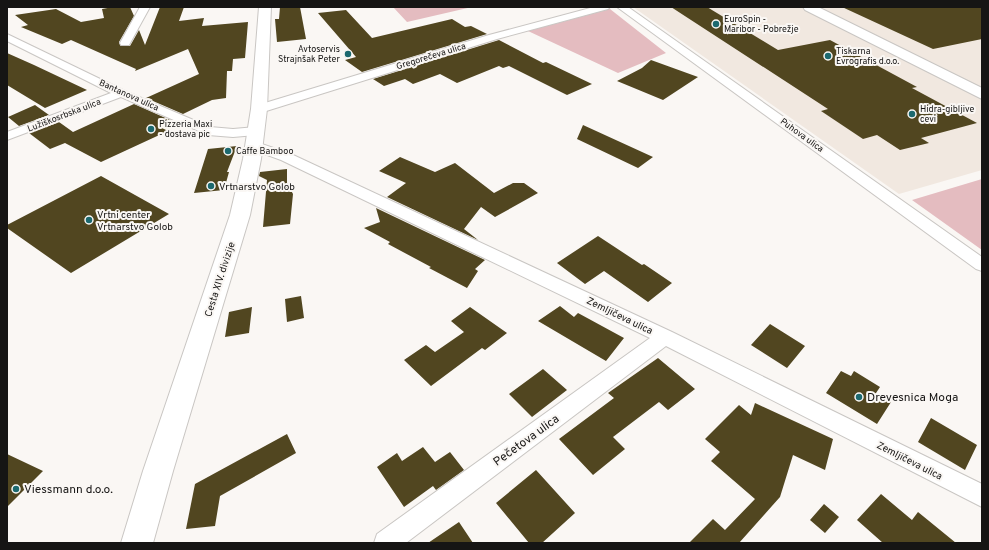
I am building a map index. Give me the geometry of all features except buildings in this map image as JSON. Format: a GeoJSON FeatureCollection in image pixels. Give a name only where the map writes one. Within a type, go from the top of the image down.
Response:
{"type":"FeatureCollection","features":[{"type":"Feature","properties":{"kind":"street"},"geometry":{"type":"LineString","coordinates":[[125,43],[145,7]]}},
{"type":"Feature","properties":{"kind":"street","name":"Cesta XIV. divizije"},"geometry":{"type":"LineString","coordinates":[[137,543],[163,456],[240,215],[252,159],[259,109],[265,7]]}},
{"type":"Feature","properties":{"kind":"street","name":"Gregorečeva ulica"},"geometry":{"type":"LineString","coordinates":[[259,109],[493,37],[606,7]]}},
{"type":"Feature","properties":{"kind":"street","name":"Puhova ulica"},"geometry":{"type":"LineString","coordinates":[[622,7],[982,265]]}},
{"type":"Feature","properties":{"kind":"street"},"geometry":{"type":"LineString","coordinates":[[809,7],[982,94]]}},
{"type":"Feature","properties":{"kind":"street","name":"Bantanova ulica"},"geometry":{"type":"LineString","coordinates":[[7,38],[121,93],[208,130],[233,133],[254,138]]}},
{"type":"Feature","properties":{"kind":"street","name":"Lužiškosrbska ulica"},"geometry":{"type":"LineString","coordinates":[[7,136],[121,93]]}},
{"type":"Feature","properties":{"kind":"street","name":"Zemljičeva ulica"},"geometry":{"type":"LineString","coordinates":[[254,138],[286,158],[666,337],[982,496]]}},
{"type":"Feature","properties":{"kind":"street","name":"Pečetova ulica"},"geometry":{"type":"LineString","coordinates":[[386,543],[666,337]]}},
{"type":"Feature","properties":{"kind":"shaded area"},"geometry":{"type":"Polygon","coordinates":[[[393,7],[472,7],[407,22],[393,7]]]}},
{"type":"Feature","properties":{"kind":"shaded area"},"geometry":{"type":"Polygon","coordinates":[[[633,7],[982,7],[982,170],[899,194],[633,7]]]}},
{"type":"Feature","properties":{"kind":"shaded area"},"geometry":{"type":"Polygon","coordinates":[[[610,9],[666,53],[618,73],[528,31],[610,9]]]}},
{"type":"Feature","properties":{"kind":"shaded area"},"geometry":{"type":"Polygon","coordinates":[[[982,179],[982,250],[912,200],[982,179]]]}},
{"type":"Feature","properties":{"kind":"place","name":"EuroSpin - Maribor - Pobrežje"},"geometry":{"type":"Point","coordinates":[716,24]}},
{"type":"Feature","properties":{"kind":"place","name":"Avtoservis Strajnšak Peter"},"geometry":{"type":"Point","coordinates":[348,54]}},
{"type":"Feature","properties":{"kind":"place","name":"Tiskarna Evrografis d.o.o."},"geometry":{"type":"Point","coordinates":[828,56]}},
{"type":"Feature","properties":{"kind":"place","name":"Hidra-gibljive cevi"},"geometry":{"type":"Point","coordinates":[912,114]}},
{"type":"Feature","properties":{"kind":"place","name":"Pizzeria Maxi - dostava pic"},"geometry":{"type":"Point","coordinates":[151,129]}},
{"type":"Feature","properties":{"kind":"place","name":"Caffe Bamboo"},"geometry":{"type":"Point","coordinates":[228,151]}},
{"type":"Feature","properties":{"kind":"place","name":"Vrtnarstvo Golob"},"geometry":{"type":"Point","coordinates":[211,186]}},
{"type":"Feature","properties":{"kind":"place","name":"Vrtni center Vrtnarstvo Golob"},"geometry":{"type":"Point","coordinates":[89,220]}},
{"type":"Feature","properties":{"kind":"place","name":"Drevesnica Moga"},"geometry":{"type":"Point","coordinates":[859,397]}},
{"type":"Feature","properties":{"kind":"place","name":"Viessmann d.o.o."},"geometry":{"type":"Point","coordinates":[16,489]}}]}
